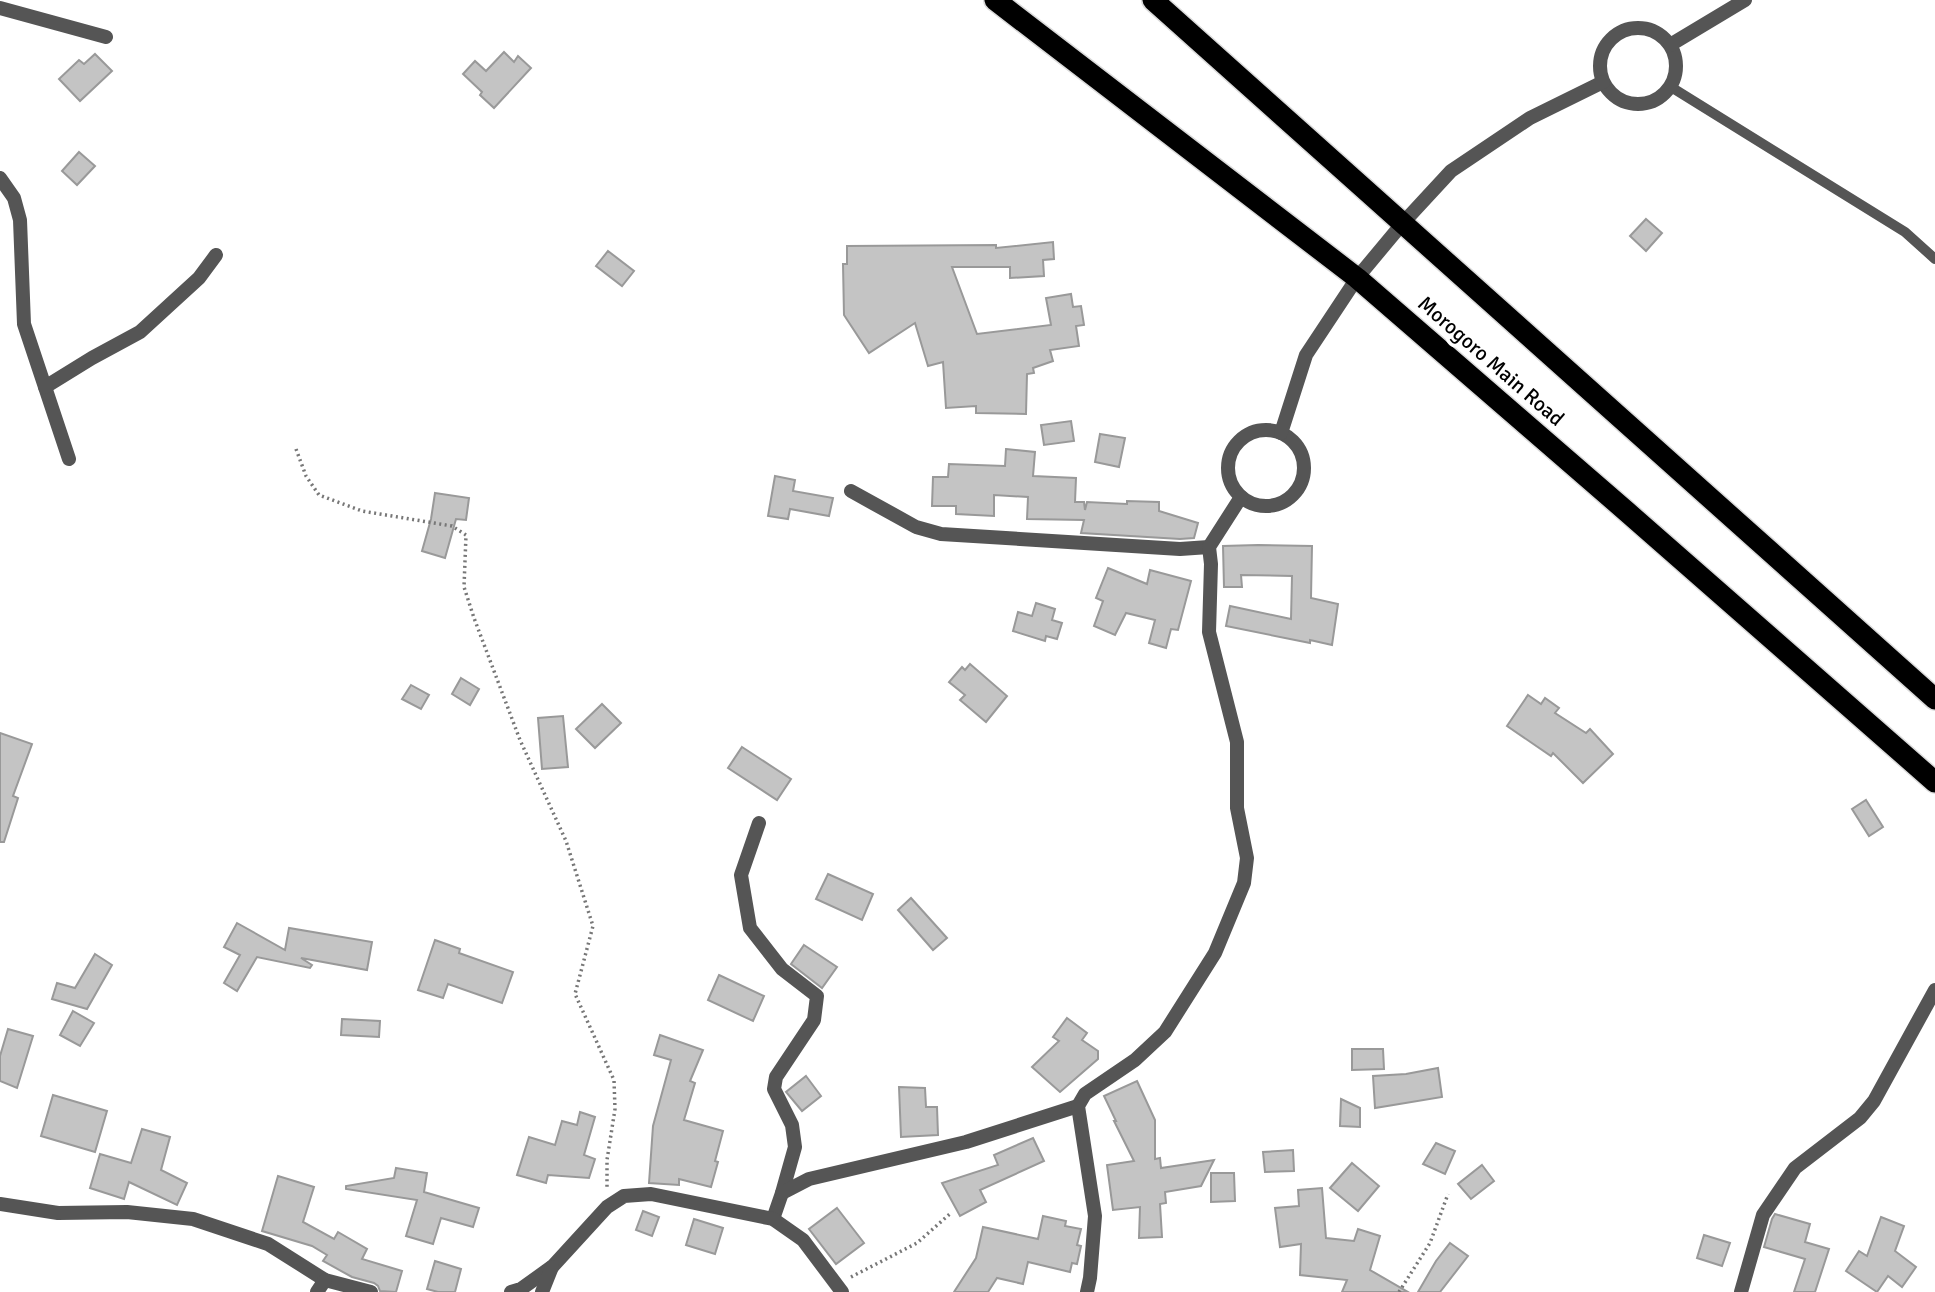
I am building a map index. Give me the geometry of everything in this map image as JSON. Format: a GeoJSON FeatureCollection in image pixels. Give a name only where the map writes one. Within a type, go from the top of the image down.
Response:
{"type":"FeatureCollection","features":[{"type":"Feature","properties":{"kind":"highway","name":"Morogoro Main Road"},"geometry":{"type":"LineString","coordinates":[[995,0],[1357,278],[1935,782]]}},
{"type":"Feature","properties":{"kind":"highway","name":"Morogoro Main Road"},"geometry":{"type":"LineString","coordinates":[[1153,0],[1935,699]]}},
{"type":"Feature","properties":{"kind":"street"},"geometry":{"type":"LineString","coordinates":[[1670,45],[1745,0]]}},
{"type":"Feature","properties":{"kind":"street"},"geometry":{"type":"LineString","coordinates":[[0,8],[106,37]]}},
{"type":"Feature","properties":{"kind":"street"},"geometry":{"type":"LineString","coordinates":[[1632,28],[1654,31],[1670,45],[1676,66],[1671,86],[1654,101],[1633,104],[1613,95],[1603,82],[1599,66],[1605,46],[1622,31],[1632,28]]}},
{"type":"Feature","properties":{"kind":"street"},"geometry":{"type":"LineString","coordinates":[[1281,433],[1306,355],[1357,278],[1402,224],[1451,171],[1530,118],[1603,82]]}},
{"type":"Feature","properties":{"kind":"street"},"geometry":{"type":"LineString","coordinates":[[0,178],[14,198],[20,220],[24,324],[69,459]]}},
{"type":"Feature","properties":{"kind":"street"},"geometry":{"type":"LineString","coordinates":[[45,387],[141,332],[200,278],[216,255]]}},
{"type":"Feature","properties":{"kind":"street"},"geometry":{"type":"LineString","coordinates":[[1260,430],[1281,433],[1291,439],[1303,457],[1303,479],[1291,497],[1272,506],[1250,503],[1241,497],[1229,479],[1228,458],[1240,439],[1260,430]]}},
{"type":"Feature","properties":{"kind":"street"},"geometry":{"type":"LineString","coordinates":[[851,491],[916,527],[941,534],[1180,549],[1209,547]]}},
{"type":"Feature","properties":{"kind":"street"},"geometry":{"type":"LineString","coordinates":[[1087,1292],[1095,1216],[1078,1106],[1085,1094],[1135,1060],[1165,1032],[1215,953],[1244,883],[1247,858],[1237,808],[1237,742],[1209,632],[1209,547],[1241,497]]}},
{"type":"Feature","properties":{"kind":"street"},"geometry":{"type":"LineString","coordinates":[[759,823],[740,875],[750,929],[782,969],[817,996],[814,1020],[776,1077],[774,1089],[792,1125],[795,1147],[773,1220]]}},
{"type":"Feature","properties":{"kind":"street"},"geometry":{"type":"LineString","coordinates":[[1741,1292],[1763,1215],[1795,1168],[1860,1118],[1874,1101],[1935,990]]}},
{"type":"Feature","properties":{"kind":"street"},"geometry":{"type":"LineString","coordinates":[[782,1193],[809,1179],[966,1142],[1078,1106]]}},
{"type":"Feature","properties":{"kind":"street"},"geometry":{"type":"LineString","coordinates":[[511,1292],[521,1289],[553,1266],[607,1207],[624,1196],[651,1194],[773,1220],[803,1240],[840,1289]]}},
{"type":"Feature","properties":{"kind":"street"},"geometry":{"type":"LineString","coordinates":[[0,1204],[58,1213],[127,1212],[193,1219],[268,1244],[321,1286],[371,1292]]}},
{"type":"Feature","properties":{"kind":"street"},"geometry":{"type":"LineString","coordinates":[[542,1292],[553,1266]]}},
{"type":"Feature","properties":{"kind":"lane"},"geometry":{"type":"LineString","coordinates":[[1671,86],[1905,232],[1935,259]]}},
{"type":"Feature","properties":{"kind":"path"},"geometry":{"type":"LineString","coordinates":[[296,449],[306,476],[319,495],[362,511],[452,526],[466,535],[464,587],[474,618],[520,740],[566,841],[593,926],[575,994],[614,1080],[615,1109],[607,1160],[607,1207]]}},
{"type":"Feature","properties":{"kind":"path"},"geometry":{"type":"LineString","coordinates":[[1399,1292],[1430,1242],[1448,1194]]}},
{"type":"Feature","properties":{"kind":"path"},"geometry":{"type":"LineString","coordinates":[[840,1289],[916,1243],[952,1212]]}},
{"type":"Feature","properties":{"kind":"building"},"geometry":{"type":"Polygon","coordinates":[[[504,52],[514,62],[518,56],[531,68],[494,108],[463,74],[475,61],[486,71],[504,52]]]}},
{"type":"Feature","properties":{"kind":"building"},"geometry":{"type":"Polygon","coordinates":[[[95,54],[112,71],[80,101],[59,79],[79,60],[84,64],[95,54]]]}},
{"type":"Feature","properties":{"kind":"building"},"geometry":{"type":"Polygon","coordinates":[[[79,152],[95,166],[77,185],[62,171],[79,152]]]}},
{"type":"Feature","properties":{"kind":"building"},"geometry":{"type":"Polygon","coordinates":[[[1646,219],[1662,233],[1646,251],[1630,236],[1646,219]]]}},
{"type":"Feature","properties":{"kind":"building"},"geometry":{"type":"Polygon","coordinates":[[[1053,242],[1054,259],[1043,260],[1044,276],[1010,278],[1010,267],[952,267],[977,334],[1051,325],[1046,298],[1071,294],[1073,307],[1081,306],[1084,325],[1076,326],[1079,346],[1050,350],[1053,361],[1033,368],[1034,373],[1027,374],[1026,414],[976,413],[976,406],[946,408],[943,362],[928,366],[915,323],[869,353],[844,315],[843,264],[847,264],[847,246],[996,245],[996,248],[1053,242]]]}},
{"type":"Feature","properties":{"kind":"building"},"geometry":{"type":"Polygon","coordinates":[[[608,251],[634,271],[622,286],[596,266],[608,251]]]}},
{"type":"Feature","properties":{"kind":"building"},"geometry":{"type":"Polygon","coordinates":[[[1071,421],[1074,441],[1044,445],[1041,425],[1071,421]]]}},
{"type":"Feature","properties":{"kind":"building"},"geometry":{"type":"Polygon","coordinates":[[[1100,434],[1125,438],[1119,467],[1095,462],[1100,434]]]}},
{"type":"Feature","properties":{"kind":"building"},"geometry":{"type":"Polygon","coordinates":[[[1006,449],[1035,452],[1033,476],[1076,478],[1075,502],[1084,502],[1085,510],[1087,502],[1159,502],[1159,511],[1198,523],[1194,538],[1081,533],[1084,520],[1027,519],[1028,497],[994,495],[994,516],[956,514],[956,506],[932,506],[933,477],[948,477],[949,464],[1005,466],[1006,449]]]}},
{"type":"Feature","properties":{"kind":"building"},"geometry":{"type":"Polygon","coordinates":[[[775,476],[795,480],[793,491],[833,498],[829,516],[790,509],[788,519],[768,516],[775,476]]]}},
{"type":"Feature","properties":{"kind":"building"},"geometry":{"type":"Polygon","coordinates":[[[435,493],[469,498],[466,520],[456,519],[445,558],[422,551],[435,493]]]}},
{"type":"Feature","properties":{"kind":"building"},"geometry":{"type":"Polygon","coordinates":[[[1223,546],[1312,546],[1311,598],[1338,604],[1332,645],[1226,626],[1230,606],[1291,619],[1292,576],[1241,575],[1242,587],[1224,587],[1223,546]]]}},
{"type":"Feature","properties":{"kind":"building"},"geometry":{"type":"Polygon","coordinates":[[[1108,568],[1147,584],[1150,570],[1191,581],[1178,630],[1171,629],[1166,648],[1149,643],[1155,620],[1126,613],[1115,635],[1094,626],[1103,601],[1096,598],[1108,568]]]}},
{"type":"Feature","properties":{"kind":"building"},"geometry":{"type":"Polygon","coordinates":[[[1036,603],[1055,609],[1052,620],[1062,623],[1057,639],[1046,636],[1045,641],[1013,631],[1018,612],[1032,616],[1036,603]]]}},
{"type":"Feature","properties":{"kind":"building"},"geometry":{"type":"Polygon","coordinates":[[[970,664],[1007,696],[986,722],[960,700],[965,695],[949,682],[962,667],[965,670],[970,664]]]}},
{"type":"Feature","properties":{"kind":"building"},"geometry":{"type":"Polygon","coordinates":[[[461,678],[479,689],[470,705],[452,694],[461,678]]]}},
{"type":"Feature","properties":{"kind":"building"},"geometry":{"type":"Polygon","coordinates":[[[411,685],[429,695],[421,709],[402,699],[411,685]]]}},
{"type":"Feature","properties":{"kind":"building"},"geometry":{"type":"Polygon","coordinates":[[[1528,695],[1541,704],[1545,698],[1559,708],[1555,713],[1586,733],[1590,729],[1613,754],[1583,783],[1553,753],[1551,756],[1507,726],[1528,695]]]}},
{"type":"Feature","properties":{"kind":"building"},"geometry":{"type":"Polygon","coordinates":[[[602,704],[621,723],[595,748],[576,729],[602,704]]]}},
{"type":"Feature","properties":{"kind":"building"},"geometry":{"type":"Polygon","coordinates":[[[563,716],[568,767],[542,769],[538,718],[563,716]]]}},
{"type":"Feature","properties":{"kind":"building"},"geometry":{"type":"Polygon","coordinates":[[[0,733],[32,744],[13,796],[18,798],[4,842],[0,842],[0,733]]]}},
{"type":"Feature","properties":{"kind":"building"},"geometry":{"type":"Polygon","coordinates":[[[742,747],[791,779],[777,800],[728,768],[742,747]]]}},
{"type":"Feature","properties":{"kind":"building"},"geometry":{"type":"Polygon","coordinates":[[[1866,800],[1883,827],[1869,836],[1852,809],[1866,800]]]}},
{"type":"Feature","properties":{"kind":"building"},"geometry":{"type":"Polygon","coordinates":[[[828,874],[873,894],[862,920],[816,899],[828,874]]]}},
{"type":"Feature","properties":{"kind":"building"},"geometry":{"type":"Polygon","coordinates":[[[911,898],[947,938],[933,950],[898,910],[911,898]]]}},
{"type":"Feature","properties":{"kind":"building"},"geometry":{"type":"Polygon","coordinates":[[[237,923],[285,950],[289,928],[372,942],[367,970],[301,958],[312,965],[310,968],[257,957],[237,991],[224,983],[240,955],[224,947],[237,923]]]}},
{"type":"Feature","properties":{"kind":"building"},"geometry":{"type":"Polygon","coordinates":[[[435,940],[460,949],[459,953],[513,972],[502,1003],[448,984],[443,998],[418,990],[435,940]]]}},
{"type":"Feature","properties":{"kind":"building"},"geometry":{"type":"Polygon","coordinates":[[[804,945],[837,967],[822,988],[791,964],[804,945]]]}},
{"type":"Feature","properties":{"kind":"building"},"geometry":{"type":"Polygon","coordinates":[[[95,954],[112,965],[87,1009],[52,999],[57,983],[75,988],[95,954]]]}},
{"type":"Feature","properties":{"kind":"building"},"geometry":{"type":"Polygon","coordinates":[[[719,975],[764,996],[753,1021],[708,1000],[719,975]]]}},
{"type":"Feature","properties":{"kind":"building"},"geometry":{"type":"Polygon","coordinates":[[[73,1011],[94,1023],[80,1046],[60,1035],[73,1011]]]}},
{"type":"Feature","properties":{"kind":"building"},"geometry":{"type":"Polygon","coordinates":[[[1067,1018],[1087,1033],[1082,1040],[1098,1051],[1098,1059],[1060,1092],[1032,1067],[1059,1041],[1053,1037],[1067,1018]]]}},
{"type":"Feature","properties":{"kind":"building"},"geometry":{"type":"Polygon","coordinates":[[[342,1019],[380,1021],[379,1037],[341,1035],[342,1019]]]}},
{"type":"Feature","properties":{"kind":"building"},"geometry":{"type":"Polygon","coordinates":[[[8,1029],[33,1036],[17,1088],[0,1081],[0,1056],[8,1029]]]}},
{"type":"Feature","properties":{"kind":"building"},"geometry":{"type":"Polygon","coordinates":[[[660,1035],[703,1050],[690,1081],[695,1083],[684,1120],[723,1131],[711,1187],[679,1179],[679,1185],[649,1183],[653,1126],[671,1060],[654,1055],[660,1035]]]}},
{"type":"Feature","properties":{"kind":"building"},"geometry":{"type":"Polygon","coordinates":[[[1352,1049],[1383,1049],[1384,1069],[1352,1070],[1352,1049]]]}},
{"type":"Feature","properties":{"kind":"building"},"geometry":{"type":"Polygon","coordinates":[[[1438,1068],[1442,1097],[1375,1108],[1373,1076],[1438,1068]]]}},
{"type":"Feature","properties":{"kind":"building"},"geometry":{"type":"Polygon","coordinates":[[[806,1076],[821,1096],[802,1111],[786,1092],[806,1076]]]}},
{"type":"Feature","properties":{"kind":"building"},"geometry":{"type":"Polygon","coordinates":[[[1137,1081],[1155,1120],[1155,1159],[1160,1158],[1161,1168],[1214,1160],[1201,1186],[1165,1192],[1166,1203],[1160,1204],[1162,1237],[1139,1238],[1140,1207],[1113,1210],[1107,1165],[1134,1161],[1104,1096],[1137,1081]]]}},
{"type":"Feature","properties":{"kind":"building"},"geometry":{"type":"Polygon","coordinates":[[[899,1087],[925,1088],[926,1107],[937,1107],[938,1135],[901,1137],[899,1087]]]}},
{"type":"Feature","properties":{"kind":"building"},"geometry":{"type":"Polygon","coordinates":[[[53,1095],[107,1111],[95,1152],[41,1136],[53,1095]]]}},
{"type":"Feature","properties":{"kind":"building"},"geometry":{"type":"Polygon","coordinates":[[[1341,1099],[1360,1108],[1360,1127],[1340,1126],[1341,1099]]]}},
{"type":"Feature","properties":{"kind":"building"},"geometry":{"type":"Polygon","coordinates":[[[580,1112],[595,1117],[584,1155],[595,1159],[589,1178],[548,1175],[546,1183],[517,1175],[529,1137],[555,1145],[562,1121],[577,1125],[580,1112]]]}},
{"type":"Feature","properties":{"kind":"building"},"geometry":{"type":"Polygon","coordinates":[[[142,1129],[170,1137],[161,1170],[187,1183],[177,1205],[129,1182],[124,1199],[90,1188],[100,1154],[131,1163],[142,1129]]]}},
{"type":"Feature","properties":{"kind":"building"},"geometry":{"type":"Polygon","coordinates":[[[1033,1138],[1044,1161],[980,1190],[986,1202],[960,1216],[942,1183],[998,1165],[994,1155],[1033,1138]]]}},
{"type":"Feature","properties":{"kind":"building"},"geometry":{"type":"Polygon","coordinates":[[[1436,1143],[1455,1151],[1445,1174],[1423,1164],[1436,1143]]]}},
{"type":"Feature","properties":{"kind":"building"},"geometry":{"type":"Polygon","coordinates":[[[1293,1150],[1294,1171],[1265,1172],[1263,1152],[1293,1150]]]}},
{"type":"Feature","properties":{"kind":"building"},"geometry":{"type":"Polygon","coordinates":[[[1352,1163],[1379,1186],[1358,1211],[1330,1188],[1352,1163]]]}},
{"type":"Feature","properties":{"kind":"building"},"geometry":{"type":"Polygon","coordinates":[[[1482,1165],[1494,1181],[1471,1199],[1458,1184],[1482,1165]]]}},
{"type":"Feature","properties":{"kind":"building"},"geometry":{"type":"Polygon","coordinates":[[[396,1168],[427,1173],[424,1192],[479,1208],[473,1227],[441,1218],[433,1244],[406,1236],[417,1200],[346,1189],[346,1186],[394,1178],[396,1168]]]}},
{"type":"Feature","properties":{"kind":"building"},"geometry":{"type":"Polygon","coordinates":[[[1211,1173],[1234,1173],[1235,1201],[1211,1202],[1211,1173]]]}},
{"type":"Feature","properties":{"kind":"building"},"geometry":{"type":"Polygon","coordinates":[[[278,1176],[314,1187],[303,1222],[334,1239],[338,1232],[367,1249],[362,1259],[402,1271],[396,1292],[380,1291],[374,1283],[352,1277],[323,1261],[327,1255],[312,1246],[262,1231],[278,1176]]]}},
{"type":"Feature","properties":{"kind":"building"},"geometry":{"type":"Polygon","coordinates":[[[1322,1188],[1326,1238],[1354,1241],[1358,1229],[1380,1236],[1370,1270],[1408,1292],[1342,1292],[1347,1280],[1300,1275],[1301,1244],[1280,1247],[1275,1208],[1299,1206],[1298,1190],[1322,1188]]]}},
{"type":"Feature","properties":{"kind":"building"},"geometry":{"type":"Polygon","coordinates":[[[837,1208],[864,1243],[836,1264],[809,1229],[837,1208]]]}},
{"type":"Feature","properties":{"kind":"building"},"geometry":{"type":"Polygon","coordinates":[[[643,1211],[659,1217],[652,1236],[636,1230],[643,1211]]]}},
{"type":"Feature","properties":{"kind":"building"},"geometry":{"type":"Polygon","coordinates":[[[1775,1214],[1810,1224],[1805,1242],[1829,1249],[1815,1292],[1794,1292],[1805,1259],[1764,1247],[1775,1214]]]}},
{"type":"Feature","properties":{"kind":"building"},"geometry":{"type":"Polygon","coordinates":[[[1043,1216],[1066,1221],[1065,1226],[1081,1229],[1077,1245],[1081,1246],[1077,1264],[1072,1263],[1070,1272],[1028,1262],[1023,1284],[997,1278],[988,1292],[954,1292],[976,1258],[983,1227],[1038,1239],[1043,1216]]]}},
{"type":"Feature","properties":{"kind":"building"},"geometry":{"type":"Polygon","coordinates":[[[1881,1217],[1904,1226],[1895,1251],[1916,1267],[1902,1287],[1888,1276],[1877,1292],[1846,1271],[1859,1251],[1867,1256],[1881,1217]]]}},
{"type":"Feature","properties":{"kind":"building"},"geometry":{"type":"Polygon","coordinates":[[[694,1219],[723,1228],[715,1254],[686,1245],[694,1219]]]}},
{"type":"Feature","properties":{"kind":"building"},"geometry":{"type":"Polygon","coordinates":[[[1704,1235],[1730,1243],[1722,1266],[1697,1258],[1704,1235]]]}},
{"type":"Feature","properties":{"kind":"building"},"geometry":{"type":"Polygon","coordinates":[[[1450,1243],[1468,1256],[1440,1292],[1418,1292],[1436,1261],[1450,1243]]]}},
{"type":"Feature","properties":{"kind":"building"},"geometry":{"type":"Polygon","coordinates":[[[435,1261],[461,1269],[455,1292],[427,1289],[435,1261]]]}}]}
